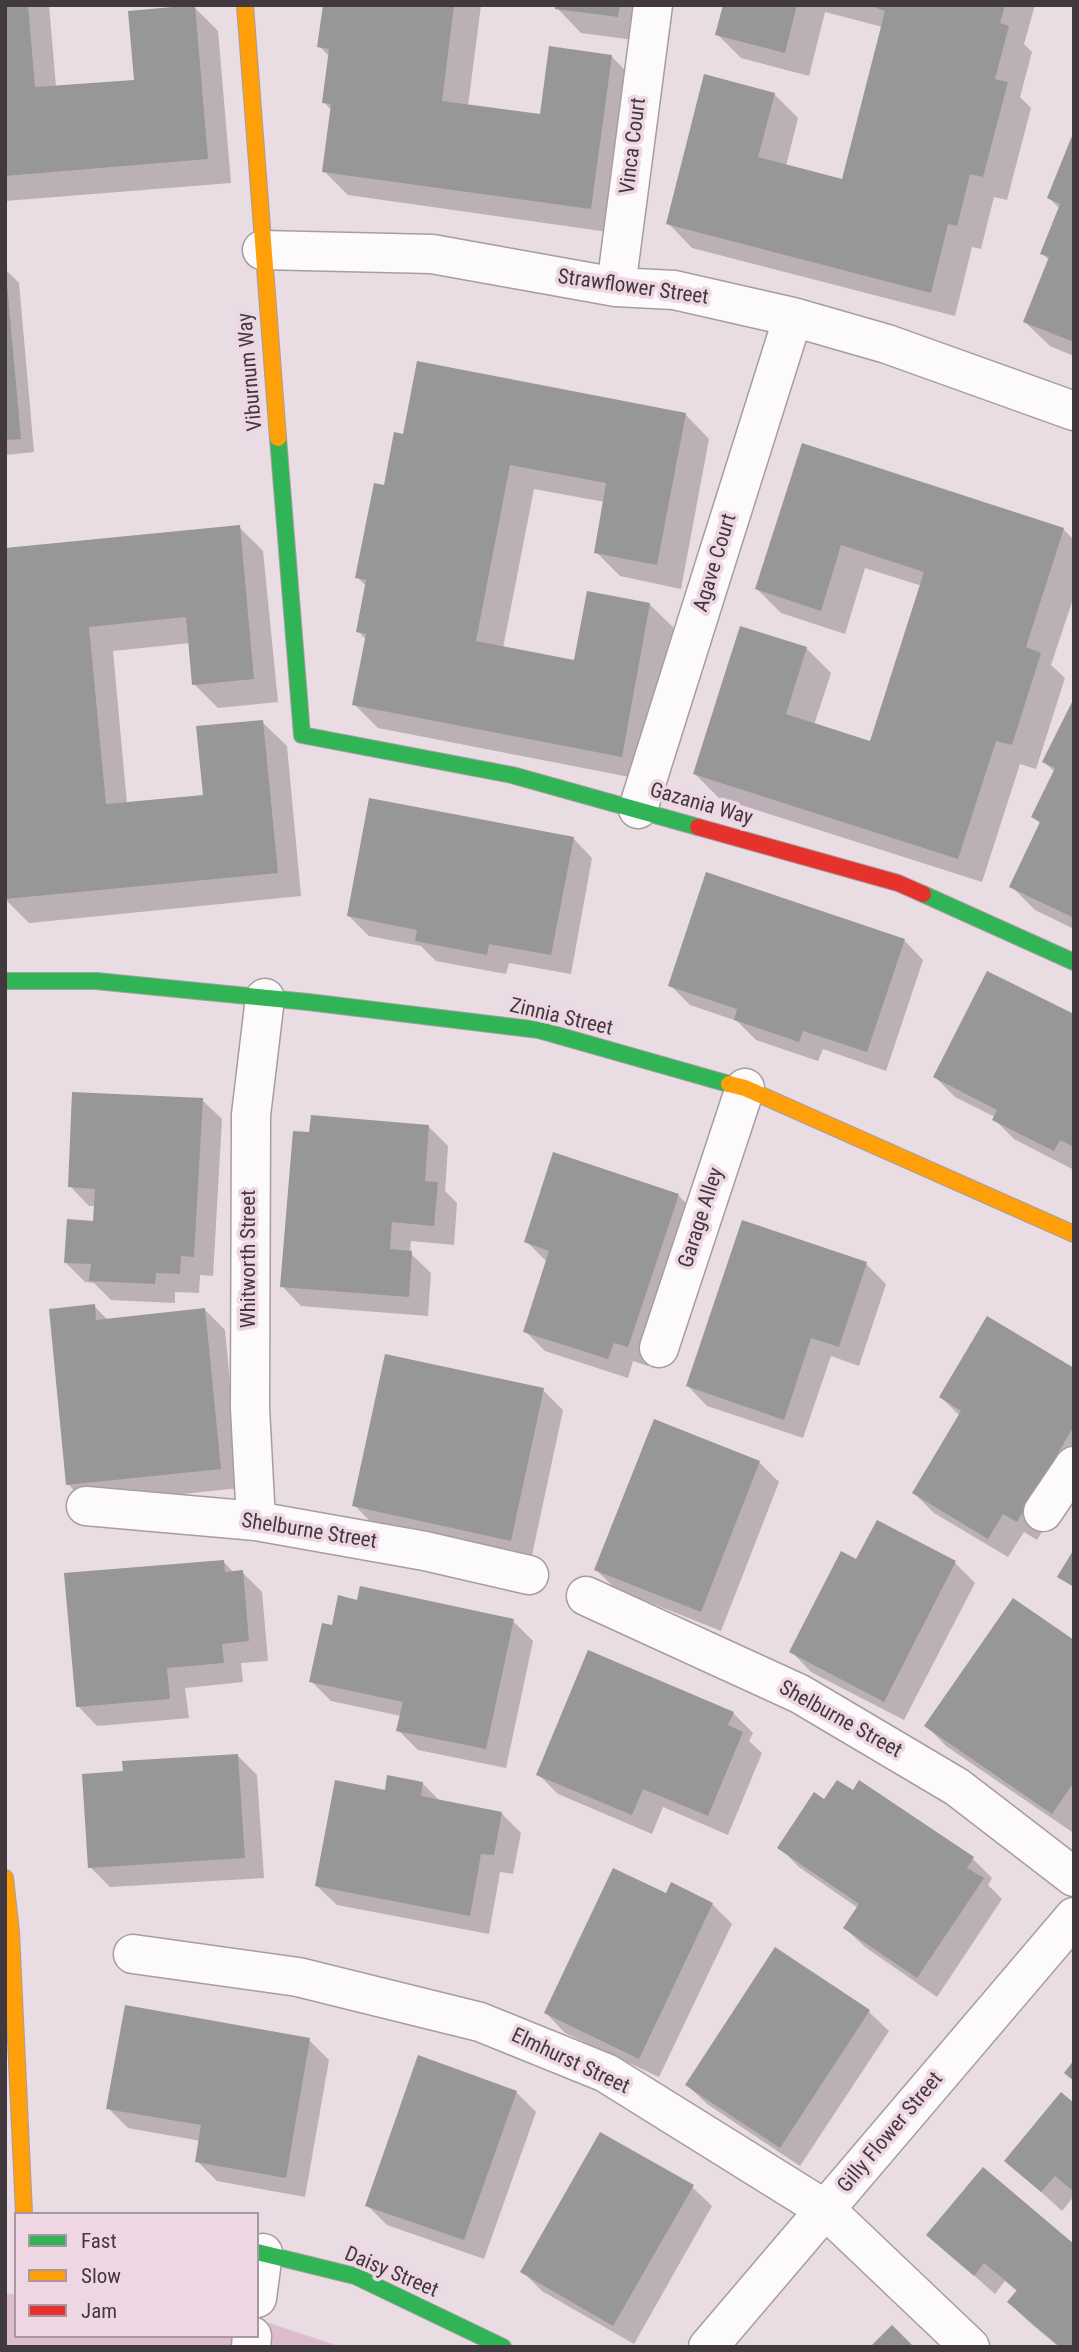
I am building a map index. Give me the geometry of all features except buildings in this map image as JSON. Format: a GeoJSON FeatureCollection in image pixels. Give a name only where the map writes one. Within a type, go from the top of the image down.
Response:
{"type":"FeatureCollection","features":[{"type":"Feature","properties":{"kind":"street","name":"Viburnum Way"},"geometry":{"type":"LineString","coordinates":[[245,5],[262,250],[302,735]]}},
{"type":"Feature","properties":{"kind":"street","name":"Vinca Court"},"geometry":{"type":"LineString","coordinates":[[616,287],[653,5]]}},
{"type":"Feature","properties":{"kind":"street","name":"Strawflower Street"},"geometry":{"type":"LineString","coordinates":[[262,250],[432,254],[616,287],[674,290],[793,317],[887,344],[1074,411]]}},
{"type":"Feature","properties":{"kind":"street","name":"Agave Court"},"geometry":{"type":"LineString","coordinates":[[638,810],[793,317]]}},
{"type":"Feature","properties":{"kind":"street","name":"Gazania Way"},"geometry":{"type":"LineString","coordinates":[[302,735],[512,775],[898,883],[1074,962]]}},
{"type":"Feature","properties":{"kind":"street","name":"Zinnia Street"},"geometry":{"type":"LineString","coordinates":[[5,981],[96,981],[539,1030],[745,1088],[1074,1234]]}},
{"type":"Feature","properties":{"kind":"street","name":"Whitworth Street"},"geometry":{"type":"LineString","coordinates":[[256,1521],[250,1408],[251,1115],[265,998]]}},
{"type":"Feature","properties":{"kind":"street","name":"Garage Alley"},"geometry":{"type":"LineString","coordinates":[[659,1348],[745,1088]]}},
{"type":"Feature","properties":{"kind":"street"},"geometry":{"type":"LineString","coordinates":[[1043,1512],[1074,1466]]}},
{"type":"Feature","properties":{"kind":"street","name":"Shelburne Street"},"geometry":{"type":"LineString","coordinates":[[86,1506],[256,1521],[425,1551],[529,1575]]}},
{"type":"Feature","properties":{"kind":"street","name":"Shelburne Street"},"geometry":{"type":"LineString","coordinates":[[586,1596],[800,1694],[957,1787],[1074,1877]]}},
{"type":"Feature","properties":{"kind":"street"},"geometry":{"type":"LineString","coordinates":[[5,1878],[11,1931],[24,2212]]}},
{"type":"Feature","properties":{"kind":"street","name":"Gilly Flower Street"},"geometry":{"type":"LineString","coordinates":[[708,2347],[1074,1917]]}},
{"type":"Feature","properties":{"kind":"street","name":"Elmhurst Street"},"geometry":{"type":"LineString","coordinates":[[133,1954],[298,1977],[480,2022],[606,2073],[826,2210],[970,2347]]}},
{"type":"Feature","properties":{"kind":"street","name":"Daisy Street"},"geometry":{"type":"LineString","coordinates":[[260,2253],[355,2276],[503,2347]]}},
{"type":"Feature","properties":{"kind":"shaded area"},"geometry":{"type":"Polygon","coordinates":[[[5,2294],[14,2294],[14,2338],[259,2338],[259,2320],[342,2347],[5,2347],[5,2294]]]}},
{"type":"Feature","properties":{"kind":"traffic: fast"},"geometry":{"type":"LineString","coordinates":[[278,438],[302,735],[512,775],[698,827]]}},
{"type":"Feature","properties":{"kind":"traffic: fast"},"geometry":{"type":"LineString","coordinates":[[923,894],[1074,962]]}},
{"type":"Feature","properties":{"kind":"traffic: fast"},"geometry":{"type":"LineString","coordinates":[[5,981],[96,981],[308,1002],[539,1030],[729,1084]]}},
{"type":"Feature","properties":{"kind":"traffic: fast"},"geometry":{"type":"LineString","coordinates":[[259,2252],[355,2276],[503,2347]]}},
{"type":"Feature","properties":{"kind":"traffic: slow"},"geometry":{"type":"LineString","coordinates":[[245,5],[278,438]]}},
{"type":"Feature","properties":{"kind":"traffic: slow"},"geometry":{"type":"LineString","coordinates":[[729,1084],[745,1088],[1074,1234]]}},
{"type":"Feature","properties":{"kind":"traffic: slow"},"geometry":{"type":"LineString","coordinates":[[5,1878],[11,1932],[24,2212]]}},
{"type":"Feature","properties":{"kind":"traffic: jam"},"geometry":{"type":"LineString","coordinates":[[698,827],[898,883],[923,894]]}}]}
